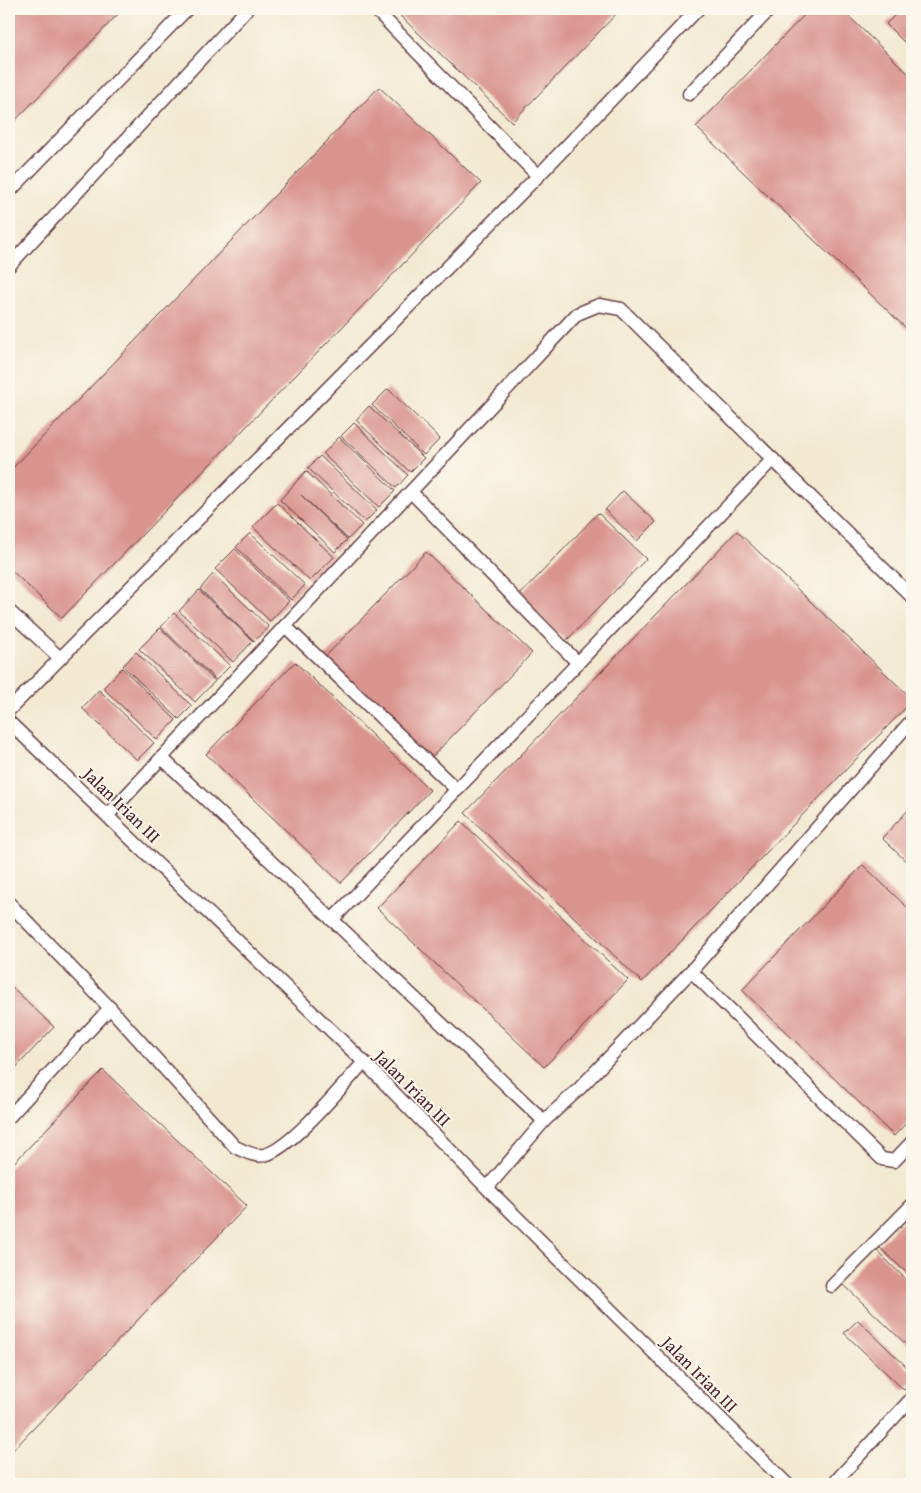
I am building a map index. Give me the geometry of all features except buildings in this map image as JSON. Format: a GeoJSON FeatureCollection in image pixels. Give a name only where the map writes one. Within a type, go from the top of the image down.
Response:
{"type":"FeatureCollection","features":[{"type":"Feature","properties":{"kind":"lane"},"geometry":{"type":"LineString","coordinates":[[9,192],[187,9]]}},
{"type":"Feature","properties":{"kind":"lane"},"geometry":{"type":"LineString","coordinates":[[9,266],[247,9]]}},
{"type":"Feature","properties":{"kind":"lane"},"geometry":{"type":"LineString","coordinates":[[375,9],[538,176]]}},
{"type":"Feature","properties":{"kind":"lane"},"geometry":{"type":"LineString","coordinates":[[9,710],[538,176],[698,9]]}},
{"type":"Feature","properties":{"kind":"lane"},"geometry":{"type":"LineString","coordinates":[[689,94],[770,9]]}},
{"type":"Feature","properties":{"kind":"lane"},"geometry":{"type":"LineString","coordinates":[[108,815],[577,314],[599,305],[621,309],[912,597]]}},
{"type":"Feature","properties":{"kind":"lane"},"geometry":{"type":"LineString","coordinates":[[332,920],[773,459]]}},
{"type":"Feature","properties":{"kind":"lane"},"geometry":{"type":"LineString","coordinates":[[411,492],[578,663]]}},
{"type":"Feature","properties":{"kind":"lane"},"geometry":{"type":"LineString","coordinates":[[9,611],[60,658]]}},
{"type":"Feature","properties":{"kind":"lane"},"geometry":{"type":"LineString","coordinates":[[285,626],[457,790]]}},
{"type":"Feature","properties":{"kind":"lane"},"geometry":{"type":"LineString","coordinates":[[487,1188],[544,1121],[567,1101],[691,971],[912,720]]}},
{"type":"Feature","properties":{"kind":"lane","name":"Jalan Irian III"},"geometry":{"type":"LineString","coordinates":[[11,730],[108,815],[364,1062],[487,1188],[787,1484]]}},
{"type":"Feature","properties":{"kind":"lane"},"geometry":{"type":"LineString","coordinates":[[162,758],[544,1121]]}},
{"type":"Feature","properties":{"kind":"lane"},"geometry":{"type":"LineString","coordinates":[[9,903],[110,1008],[235,1147],[249,1154],[264,1155],[283,1147],[364,1062]]}},
{"type":"Feature","properties":{"kind":"lane"},"geometry":{"type":"LineString","coordinates":[[691,971],[882,1159],[894,1161],[912,1142]]}},
{"type":"Feature","properties":{"kind":"lane"},"geometry":{"type":"LineString","coordinates":[[9,1117],[110,1008]]}},
{"type":"Feature","properties":{"kind":"lane"},"geometry":{"type":"LineString","coordinates":[[832,1286],[912,1206]]}},
{"type":"Feature","properties":{"kind":"lane"},"geometry":{"type":"LineString","coordinates":[[833,1484],[912,1398]]}}]}
